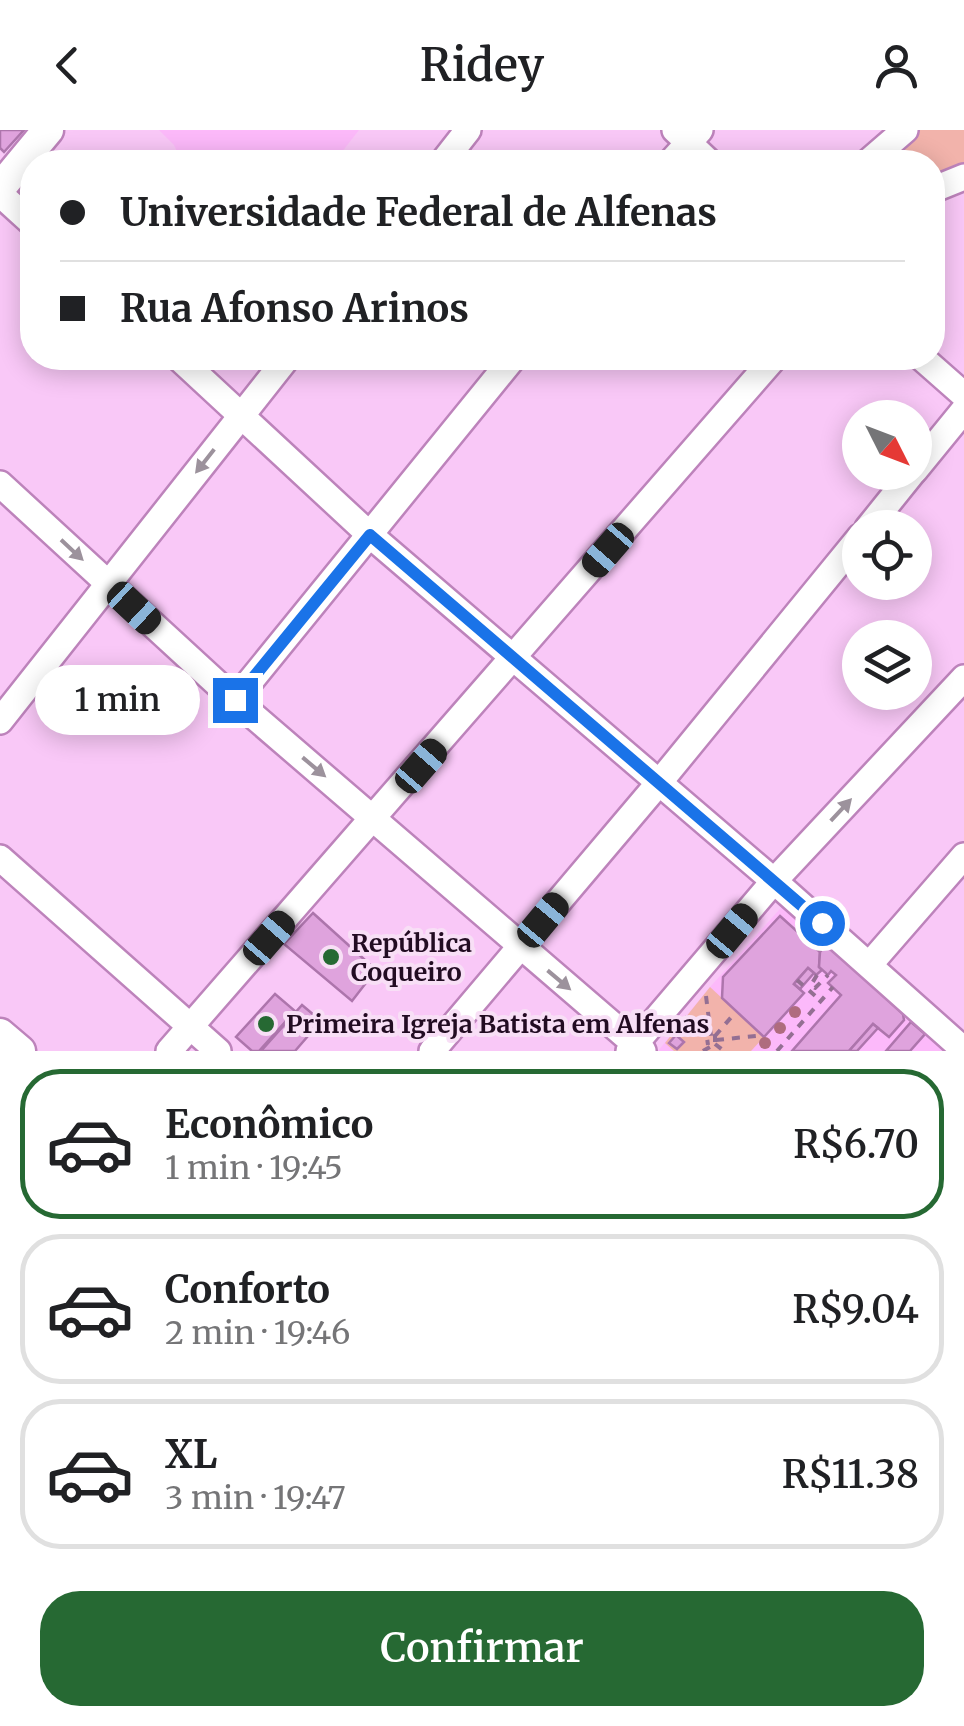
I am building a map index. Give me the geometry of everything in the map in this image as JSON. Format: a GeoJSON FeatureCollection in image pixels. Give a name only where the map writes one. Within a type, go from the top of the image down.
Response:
{"type":"FeatureCollection","features":[{"type":"Feature","properties":{"kind":"main road"},"geometry":{"type":"LineString","coordinates":[[32,150],[48,130]]}},
{"type":"Feature","properties":{"kind":"main road"},"geometry":{"type":"LineString","coordinates":[[0,191],[20,166]]}},
{"type":"Feature","properties":{"kind":"main road"},"geometry":{"type":"LineString","coordinates":[[0,1034],[20,1051]]}},
{"type":"Feature","properties":{"kind":"street"},"geometry":{"type":"LineString","coordinates":[[452,150],[468,130]]}},
{"type":"Feature","properties":{"kind":"street"},"geometry":{"type":"LineString","coordinates":[[882,150],[906,130]]}},
{"type":"Feature","properties":{"kind":"street"},"geometry":{"type":"LineString","coordinates":[[0,191],[20,212]]}},
{"type":"Feature","properties":{"kind":"street"},"geometry":{"type":"LineString","coordinates":[[192,370],[513,661],[870,964],[964,1050]]}},
{"type":"Feature","properties":{"kind":"street"},"geometry":{"type":"LineString","coordinates":[[0,721],[277,370]]}},
{"type":"Feature","properties":{"kind":"street"},"geometry":{"type":"LineString","coordinates":[[235,700],[503,370]]}},
{"type":"Feature","properties":{"kind":"street"},"geometry":{"type":"LineString","coordinates":[[169,1051],[764,370]]}},
{"type":"Feature","properties":{"kind":"street"},"geometry":{"type":"LineString","coordinates":[[936,370],[964,395]]}},
{"type":"Feature","properties":{"kind":"street"},"geometry":{"type":"LineString","coordinates":[[932,449],[964,410]]}},
{"type":"Feature","properties":{"kind":"street"},"geometry":{"type":"LineString","coordinates":[[0,484],[235,700],[636,1048],[774,882],[964,678]]}},
{"type":"Feature","properties":{"kind":"street"},"geometry":{"type":"LineString","coordinates":[[883,510],[899,490]]}},
{"type":"Feature","properties":{"kind":"street"},"geometry":{"type":"LineString","coordinates":[[432,1051],[842,559]]}},
{"type":"Feature","properties":{"kind":"street"},"geometry":{"type":"LineString","coordinates":[[870,964],[964,856]]}},
{"type":"Feature","properties":{"kind":"street"},"geometry":{"type":"LineString","coordinates":[[0,858],[218,1051]]}},
{"type":"Feature","properties":{"kind":"path"},"geometry":{"type":"LineString","coordinates":[[817,975],[812,984],[815,988],[828,975]]}},
{"type":"Feature","properties":{"kind":"path"},"geometry":{"type":"LineString","coordinates":[[797,980],[821,1000]]}},
{"type":"Feature","properties":{"kind":"path"},"geometry":{"type":"LineString","coordinates":[[778,1051],[832,987]]}},
{"type":"Feature","properties":{"kind":"path"},"geometry":{"type":"LineString","coordinates":[[706,995],[712,1042]]}},
{"type":"Feature","properties":{"kind":"path"},"geometry":{"type":"LineString","coordinates":[[669,1004],[724,1051]]}},
{"type":"Feature","properties":{"kind":"path"},"geometry":{"type":"LineString","coordinates":[[704,1051],[734,1014]]}},
{"type":"Feature","properties":{"kind":"path"},"geometry":{"type":"LineString","coordinates":[[712,1042],[756,1036]]}},
{"type":"Feature","properties":{"kind":"shaded area"},"geometry":{"type":"Polygon","coordinates":[[[159,130],[359,130],[343,150],[176,150],[159,130]]]}},
{"type":"Feature","properties":{"kind":"shaded area"},"geometry":{"type":"Polygon","coordinates":[[[917,130],[964,130],[964,163],[945,170],[945,150],[893,150],[917,130]]]}},
{"type":"Feature","properties":{"kind":"shaded area"},"geometry":{"type":"Polygon","coordinates":[[[787,901],[960,1051],[658,1051],[787,901]]]}},
{"type":"Feature","properties":{"kind":"shaded area"},"geometry":{"type":"Polygon","coordinates":[[[710,987],[764,1037],[751,1051],[674,1051],[665,1043],[710,987]]]}},
{"type":"Feature","properties":{"kind":"building"},"geometry":{"type":"Polygon","coordinates":[[[0,130],[24,130],[4,152],[0,148],[0,130]]]}},
{"type":"Feature","properties":{"kind":"building","name":"República Coqueiro"},"geometry":{"type":"Polygon","coordinates":[[[313,913],[376,970],[352,1001],[284,944],[313,913]]]}},
{"type":"Feature","properties":{"kind":"building"},"geometry":{"type":"Polygon","coordinates":[[[780,916],[820,952],[822,970],[816,975],[808,968],[797,980],[794,984],[804,993],[764,1037],[722,998],[723,977],[780,916]]]}},
{"type":"Feature","properties":{"kind":"building"},"geometry":{"type":"Polygon","coordinates":[[[827,944],[903,1014],[904,1020],[889,1037],[873,1024],[849,1051],[792,1051],[841,995],[828,983],[836,975],[831,971],[828,975],[819,967],[820,952],[827,944]]]}},
{"type":"Feature","properties":{"kind":"building"},"geometry":{"type":"Polygon","coordinates":[[[808,968],[814,973],[800,989],[794,984],[808,968]]]}},
{"type":"Feature","properties":{"kind":"building","name":"Primeira Igreja Batista em Alfenas"},"geometry":{"type":"Polygon","coordinates":[[[275,994],[295,1011],[259,1051],[252,1051],[236,1037],[275,994]]]}},
{"type":"Feature","properties":{"kind":"building"},"geometry":{"type":"Polygon","coordinates":[[[302,1005],[321,1021],[295,1051],[261,1051],[302,1005]]]}},
{"type":"Feature","properties":{"kind":"building"},"geometry":{"type":"Polygon","coordinates":[[[911,1022],[925,1034],[910,1051],[886,1051],[911,1022]]]}},
{"type":"Feature","properties":{"kind":"building"},"geometry":{"type":"Polygon","coordinates":[[[873,1024],[878,1028],[857,1051],[849,1051],[873,1024]]]}},
{"type":"Feature","properties":{"kind":"building"},"geometry":{"type":"Polygon","coordinates":[[[676,1035],[684,1042],[677,1049],[669,1043],[676,1035]]]}},
{"type":"Feature","properties":{"kind":"place","name":"República Coqueiro"},"geometry":{"type":"Point","coordinates":[331,957]}},
{"type":"Feature","properties":{"kind":"place","name":"Primeira Igreja Batista em Alfenas"},"geometry":{"type":"Point","coordinates":[266,1024]}},
{"type":"Feature","properties":{"kind":"route"},"geometry":{"type":"LineString","coordinates":[[235,700],[370,535],[822,923]]}}]}
